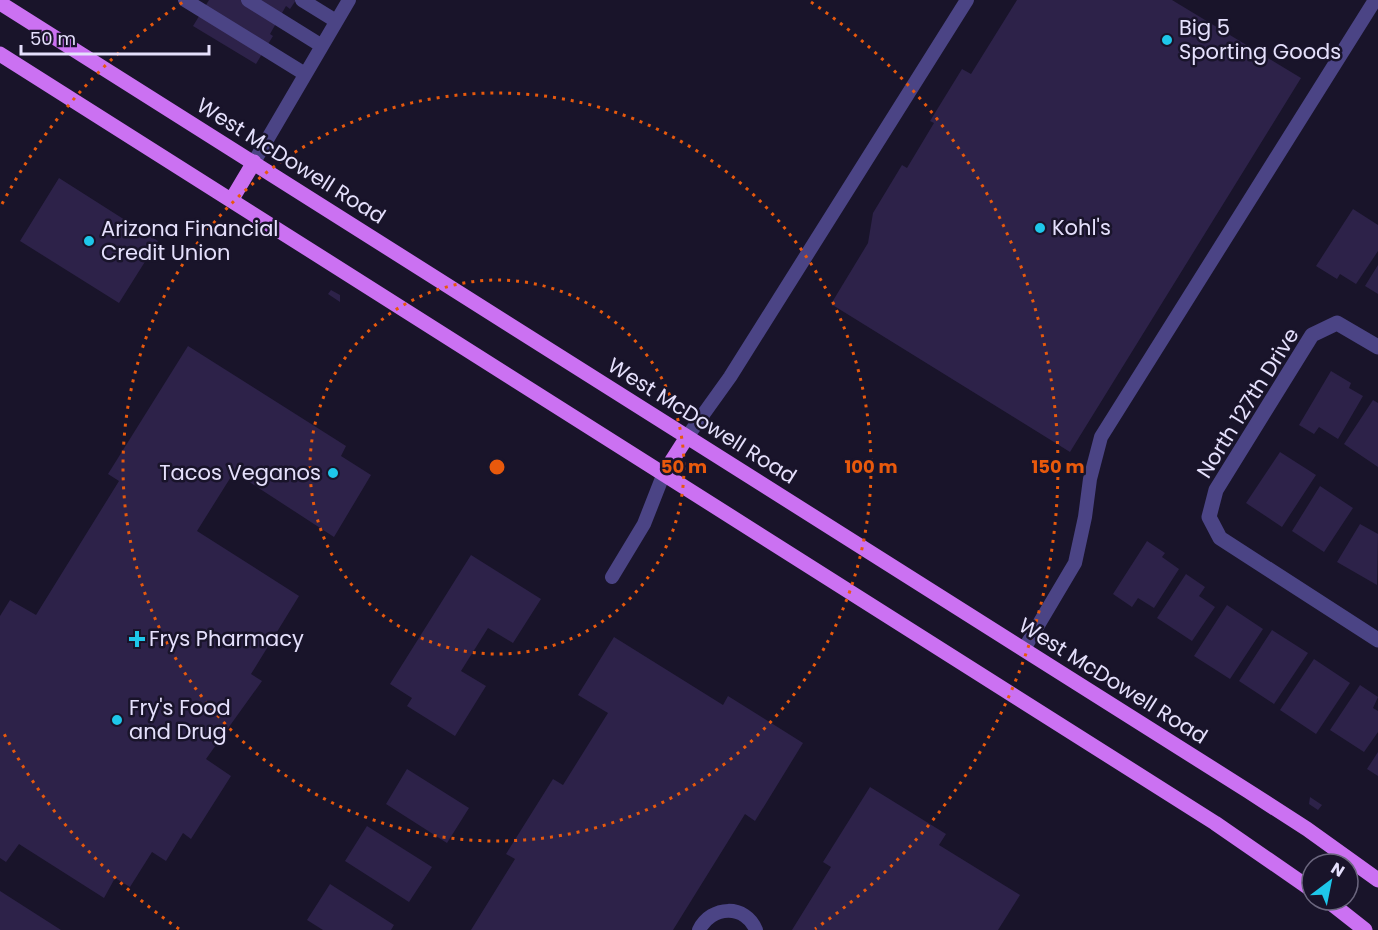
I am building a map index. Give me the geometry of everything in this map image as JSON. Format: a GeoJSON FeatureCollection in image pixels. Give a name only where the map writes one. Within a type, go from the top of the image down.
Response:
{"type":"FeatureCollection","features":[{"type":"Feature","properties":{"kind":"main road","name":"West McDowell Road"},"geometry":{"type":"LineString","coordinates":[[0,3],[1297,823],[1378,880]]}},
{"type":"Feature","properties":{"kind":"main road"},"geometry":{"type":"LineString","coordinates":[[0,54],[1215,823],[1300,882]]}},
{"type":"Feature","properties":{"kind":"main road"},"geometry":{"type":"LineString","coordinates":[[232,199],[254,162]]}},
{"type":"Feature","properties":{"kind":"main road"},"geometry":{"type":"LineString","coordinates":[[664,473],[687,437]]}},
{"type":"Feature","properties":{"kind":"main road"},"geometry":{"type":"LineString","coordinates":[[1342,912],[1365,930]]}},
{"type":"Feature","properties":{"kind":"street","name":"North 127th Drive"},"geometry":{"type":"LineString","coordinates":[[1378,347],[1337,324],[1312,335],[1216,490],[1209,518],[1220,538],[1378,640]]}},
{"type":"Feature","properties":{"kind":"lane"},"geometry":{"type":"LineString","coordinates":[[185,0],[305,74]]}},
{"type":"Feature","properties":{"kind":"lane"},"geometry":{"type":"LineString","coordinates":[[248,0],[321,46]]}},
{"type":"Feature","properties":{"kind":"lane"},"geometry":{"type":"LineString","coordinates":[[302,0],[336,21]]}},
{"type":"Feature","properties":{"kind":"lane"},"geometry":{"type":"LineString","coordinates":[[254,162],[349,0]]}},
{"type":"Feature","properties":{"kind":"lane"},"geometry":{"type":"LineString","coordinates":[[687,437],[730,377],[967,0]]}},
{"type":"Feature","properties":{"kind":"lane"},"geometry":{"type":"LineString","coordinates":[[1024,650],[1075,563],[1090,479],[1101,437],[1375,0]]}},
{"type":"Feature","properties":{"kind":"lane"},"geometry":{"type":"LineString","coordinates":[[612,577],[644,524],[664,473]]}},
{"type":"Feature","properties":{"kind":"lane"},"geometry":{"type":"LineString","coordinates":[[699,930],[710,916],[719,911],[730,910],[740,912],[748,918],[756,930]]}},
{"type":"Feature","properties":{"kind":"building"},"geometry":{"type":"Polygon","coordinates":[[[209,0],[296,0],[290,9],[286,6],[270,34],[273,36],[256,64],[193,26],[209,0]]]}},
{"type":"Feature","properties":{"kind":"building","name":"Kohl's"},"geometry":{"type":"Polygon","coordinates":[[[1017,0],[1172,0],[1301,78],[1070,452],[831,304],[868,243],[873,213],[902,165],[907,168],[934,123],[930,121],[962,69],[971,74],[1017,0]]]}},
{"type":"Feature","properties":{"kind":"building","name":"Arizona Financial Credit Union"},"geometry":{"type":"Polygon","coordinates":[[[59,178],[158,241],[119,303],[20,241],[59,178]]]}},
{"type":"Feature","properties":{"kind":"building"},"geometry":{"type":"Polygon","coordinates":[[[1353,209],[1378,225],[1378,251],[1356,284],[1340,274],[1337,279],[1316,266],[1353,209]]]}},
{"type":"Feature","properties":{"kind":"building"},"geometry":{"type":"Polygon","coordinates":[[[1378,265],[1378,294],[1365,286],[1378,265]]]}},
{"type":"Feature","properties":{"kind":"building"},"geometry":{"type":"Polygon","coordinates":[[[331,290],[340,295],[340,302],[328,294],[331,290]]]}},
{"type":"Feature","properties":{"kind":"building","name":"Fry's Food and Drug"},"geometry":{"type":"Polygon","coordinates":[[[188,346],[346,446],[341,456],[371,475],[334,537],[234,472],[197,531],[299,596],[251,674],[262,681],[206,759],[231,776],[191,839],[183,833],[166,861],[152,852],[130,887],[115,878],[104,898],[19,844],[6,862],[0,858],[0,616],[10,600],[36,615],[119,481],[108,474],[188,346]]]}},
{"type":"Feature","properties":{"kind":"building"},"geometry":{"type":"Polygon","coordinates":[[[1331,371],[1351,383],[1349,388],[1363,396],[1338,439],[1319,427],[1314,434],[1299,425],[1331,371]]]}},
{"type":"Feature","properties":{"kind":"building"},"geometry":{"type":"Polygon","coordinates":[[[1373,400],[1378,403],[1378,467],[1344,444],[1373,400]]]}},
{"type":"Feature","properties":{"kind":"building"},"geometry":{"type":"Polygon","coordinates":[[[1280,452],[1316,475],[1282,527],[1246,503],[1280,452]]]}},
{"type":"Feature","properties":{"kind":"building"},"geometry":{"type":"Polygon","coordinates":[[[1320,486],[1353,508],[1324,552],[1292,531],[1320,486]]]}},
{"type":"Feature","properties":{"kind":"building"},"geometry":{"type":"Polygon","coordinates":[[[1360,524],[1378,534],[1377,585],[1337,562],[1360,524]]]}},
{"type":"Feature","properties":{"kind":"building"},"geometry":{"type":"Polygon","coordinates":[[[1147,541],[1165,553],[1162,557],[1179,569],[1154,608],[1138,598],[1132,607],[1113,594],[1147,541]]]}},
{"type":"Feature","properties":{"kind":"building"},"geometry":{"type":"Polygon","coordinates":[[[471,555],[541,599],[513,643],[488,628],[461,671],[486,686],[455,736],[407,706],[412,698],[390,684],[471,555]]]}},
{"type":"Feature","properties":{"kind":"building"},"geometry":{"type":"Polygon","coordinates":[[[1186,574],[1205,587],[1199,596],[1215,607],[1192,641],[1157,618],[1186,574]]]}},
{"type":"Feature","properties":{"kind":"building"},"geometry":{"type":"Polygon","coordinates":[[[1227,605],[1263,629],[1230,679],[1194,656],[1227,605]]]}},
{"type":"Feature","properties":{"kind":"building"},"geometry":{"type":"Polygon","coordinates":[[[1272,630],[1308,653],[1274,704],[1239,681],[1272,630]]]}},
{"type":"Feature","properties":{"kind":"building"},"geometry":{"type":"Polygon","coordinates":[[[614,637],[723,705],[728,696],[803,743],[755,821],[745,814],[673,930],[471,930],[515,859],[506,854],[553,779],[563,785],[608,713],[578,695],[614,637]]]}},
{"type":"Feature","properties":{"kind":"building"},"geometry":{"type":"Polygon","coordinates":[[[1314,659],[1350,683],[1316,734],[1280,710],[1314,659]]]}},
{"type":"Feature","properties":{"kind":"building"},"geometry":{"type":"Polygon","coordinates":[[[1360,685],[1378,697],[1373,708],[1378,711],[1378,732],[1364,752],[1330,730],[1360,685]]]}},
{"type":"Feature","properties":{"kind":"building"},"geometry":{"type":"Polygon","coordinates":[[[1378,752],[1378,776],[1367,769],[1378,752]]]}},
{"type":"Feature","properties":{"kind":"building"},"geometry":{"type":"Polygon","coordinates":[[[407,769],[469,808],[447,843],[386,804],[407,769]]]}},
{"type":"Feature","properties":{"kind":"building"},"geometry":{"type":"Polygon","coordinates":[[[870,787],[946,834],[939,845],[1020,895],[998,930],[792,930],[831,867],[823,862],[870,787]]]}},
{"type":"Feature","properties":{"kind":"building"},"geometry":{"type":"Polygon","coordinates":[[[1310,797],[1322,805],[1318,810],[1309,804],[1310,797]]]}},
{"type":"Feature","properties":{"kind":"building"},"geometry":{"type":"Polygon","coordinates":[[[367,826],[432,867],[409,902],[345,861],[367,826]]]}},
{"type":"Feature","properties":{"kind":"building"},"geometry":{"type":"Polygon","coordinates":[[[330,884],[394,925],[391,930],[323,930],[307,920],[330,884]]]}},
{"type":"Feature","properties":{"kind":"building"},"geometry":{"type":"Polygon","coordinates":[[[0,891],[61,930],[0,930],[0,891]]]}},
{"type":"Feature","properties":{"kind":"place","name":"Big 5 Sporting Goods"},"geometry":{"type":"Point","coordinates":[1167,40]}},
{"type":"Feature","properties":{"kind":"place","name":"Kohl's"},"geometry":{"type":"Point","coordinates":[1040,228]}},
{"type":"Feature","properties":{"kind":"place","name":"Arizona Financial Credit Union"},"geometry":{"type":"Point","coordinates":[89,241]}},
{"type":"Feature","properties":{"kind":"place","name":"Tacos Veganos"},"geometry":{"type":"Point","coordinates":[333,473]}},
{"type":"Feature","properties":{"kind":"place","name":"Frys Pharmacy"},"geometry":{"type":"Point","coordinates":[137,639]}},
{"type":"Feature","properties":{"kind":"place","name":"Fry's Food and Drug"},"geometry":{"type":"Point","coordinates":[117,720]}}]}
